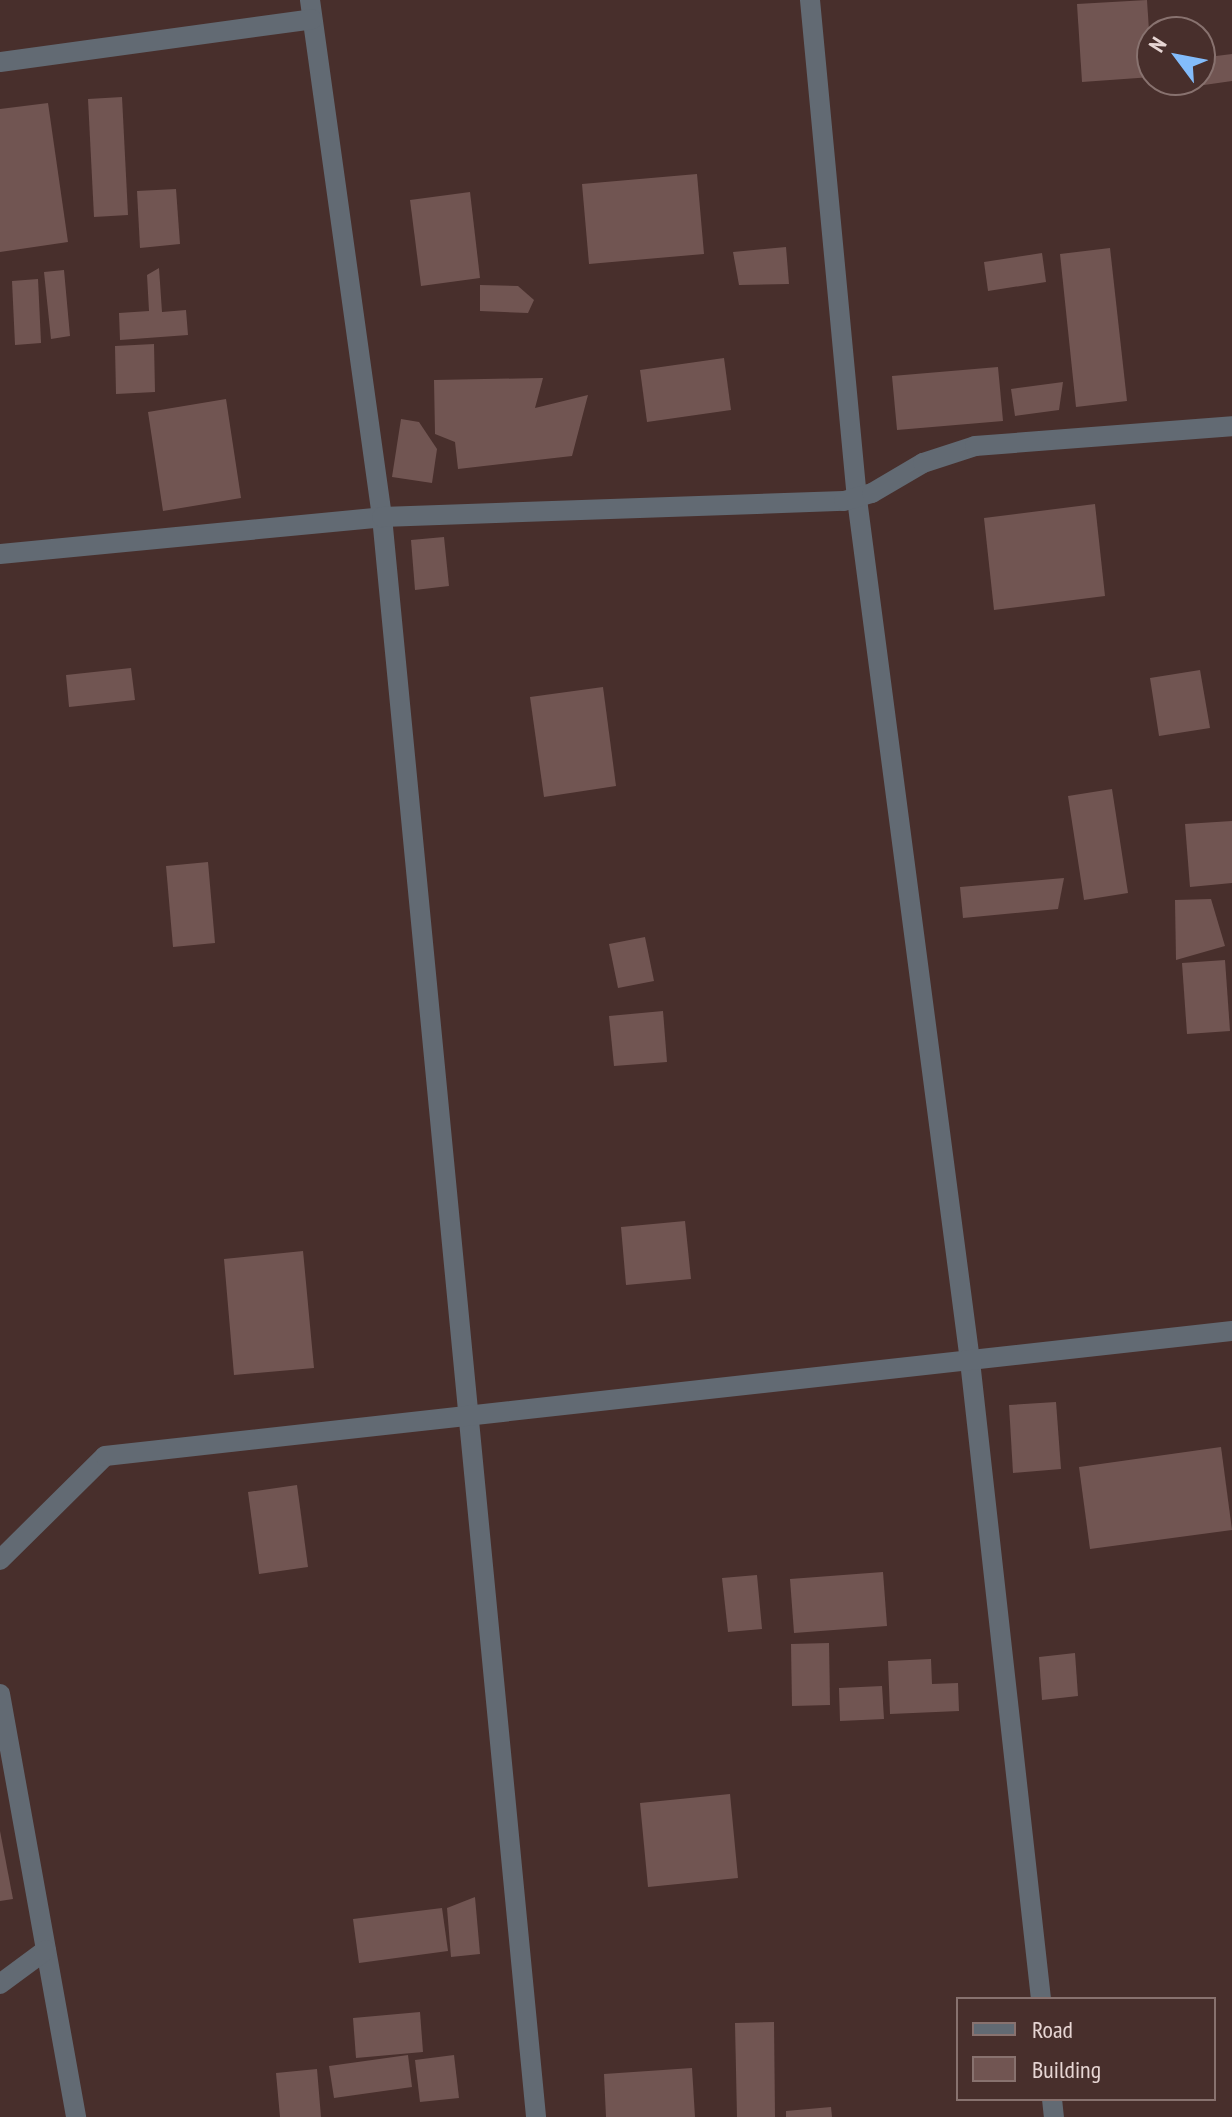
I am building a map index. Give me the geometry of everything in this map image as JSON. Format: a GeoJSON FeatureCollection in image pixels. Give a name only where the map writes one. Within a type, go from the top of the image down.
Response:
{"type":"FeatureCollection","features":[{"type":"Feature","properties":{"kind":"street"},"geometry":{"type":"LineString","coordinates":[[810,0],[857,499],[970,1361],[1041,1997]]}},
{"type":"Feature","properties":{"kind":"street"},"geometry":{"type":"LineString","coordinates":[[0,62],[311,10],[382,517],[536,2117]]}},
{"type":"Feature","properties":{"kind":"street"},"geometry":{"type":"LineString","coordinates":[[0,554],[382,517],[857,499],[923,463],[975,446],[1232,426]]}},
{"type":"Feature","properties":{"kind":"street"},"geometry":{"type":"LineString","coordinates":[[0,1560],[105,1456],[1232,1331]]}},
{"type":"Feature","properties":{"kind":"street"},"geometry":{"type":"LineString","coordinates":[[0,1694],[76,2117]]}},
{"type":"Feature","properties":{"kind":"street"},"geometry":{"type":"LineString","coordinates":[[0,1984],[46,1950]]}},
{"type":"Feature","properties":{"kind":"building"},"geometry":{"type":"Polygon","coordinates":[[[1147,0],[1148,16],[1136,16],[1136,78],[1082,82],[1077,4],[1147,0]]]}},
{"type":"Feature","properties":{"kind":"building"},"geometry":{"type":"Polygon","coordinates":[[[1232,54],[1232,81],[1216,83],[1216,56],[1232,54]]]}},
{"type":"Feature","properties":{"kind":"building"},"geometry":{"type":"Polygon","coordinates":[[[122,97],[128,215],[94,217],[88,99],[122,97]]]}},
{"type":"Feature","properties":{"kind":"building"},"geometry":{"type":"Polygon","coordinates":[[[48,103],[68,242],[0,252],[0,109],[48,103]]]}},
{"type":"Feature","properties":{"kind":"building"},"geometry":{"type":"Polygon","coordinates":[[[697,174],[704,254],[589,264],[582,184],[697,174]]]}},
{"type":"Feature","properties":{"kind":"building"},"geometry":{"type":"Polygon","coordinates":[[[176,189],[180,244],[140,248],[137,191],[176,189]]]}},
{"type":"Feature","properties":{"kind":"building"},"geometry":{"type":"Polygon","coordinates":[[[470,192],[480,278],[421,286],[410,200],[470,192]]]}},
{"type":"Feature","properties":{"kind":"building"},"geometry":{"type":"Polygon","coordinates":[[[786,247],[789,284],[739,285],[733,252],[786,247]]]}},
{"type":"Feature","properties":{"kind":"building"},"geometry":{"type":"Polygon","coordinates":[[[1110,248],[1127,401],[1076,407],[1060,254],[1110,248]]]}},
{"type":"Feature","properties":{"kind":"building"},"geometry":{"type":"Polygon","coordinates":[[[1042,253],[1046,282],[988,291],[984,262],[1042,253]]]}},
{"type":"Feature","properties":{"kind":"building"},"geometry":{"type":"Polygon","coordinates":[[[159,268],[162,312],[186,310],[188,335],[120,340],[119,313],[149,311],[147,275],[159,268]]]}},
{"type":"Feature","properties":{"kind":"building"},"geometry":{"type":"Polygon","coordinates":[[[64,270],[70,336],[51,339],[44,272],[64,270]]]}},
{"type":"Feature","properties":{"kind":"building"},"geometry":{"type":"Polygon","coordinates":[[[38,279],[41,343],[15,345],[12,281],[38,279]]]}},
{"type":"Feature","properties":{"kind":"building"},"geometry":{"type":"Polygon","coordinates":[[[480,285],[518,286],[534,300],[528,313],[480,311],[480,285]]]}},
{"type":"Feature","properties":{"kind":"building"},"geometry":{"type":"Polygon","coordinates":[[[154,344],[155,392],[116,394],[115,346],[154,344]]]}},
{"type":"Feature","properties":{"kind":"building"},"geometry":{"type":"Polygon","coordinates":[[[724,358],[731,410],[647,422],[640,370],[724,358]]]}},
{"type":"Feature","properties":{"kind":"building"},"geometry":{"type":"Polygon","coordinates":[[[998,367],[1003,421],[897,430],[892,376],[998,367]]]}},
{"type":"Feature","properties":{"kind":"building"},"geometry":{"type":"Polygon","coordinates":[[[543,378],[535,408],[588,395],[572,456],[458,469],[455,442],[435,434],[434,380],[543,378]]]}},
{"type":"Feature","properties":{"kind":"building"},"geometry":{"type":"Polygon","coordinates":[[[1063,382],[1059,410],[1015,416],[1011,389],[1063,382]]]}},
{"type":"Feature","properties":{"kind":"building"},"geometry":{"type":"Polygon","coordinates":[[[226,399],[241,498],[163,511],[148,412],[226,399]]]}},
{"type":"Feature","properties":{"kind":"building"},"geometry":{"type":"Polygon","coordinates":[[[401,419],[419,422],[437,449],[432,483],[392,477],[401,419]]]}},
{"type":"Feature","properties":{"kind":"building"},"geometry":{"type":"Polygon","coordinates":[[[1095,504],[1105,596],[994,610],[984,518],[1095,504]]]}},
{"type":"Feature","properties":{"kind":"building"},"geometry":{"type":"Polygon","coordinates":[[[444,537],[449,586],[415,590],[411,540],[444,537]]]}},
{"type":"Feature","properties":{"kind":"building"},"geometry":{"type":"Polygon","coordinates":[[[131,668],[135,700],[69,707],[66,675],[131,668]]]}},
{"type":"Feature","properties":{"kind":"building"},"geometry":{"type":"Polygon","coordinates":[[[1200,670],[1210,728],[1159,736],[1150,678],[1200,670]]]}},
{"type":"Feature","properties":{"kind":"building"},"geometry":{"type":"Polygon","coordinates":[[[603,687],[616,786],[544,797],[530,697],[603,687]]]}},
{"type":"Feature","properties":{"kind":"building"},"geometry":{"type":"Polygon","coordinates":[[[1112,789],[1128,893],[1084,900],[1068,796],[1112,789]]]}},
{"type":"Feature","properties":{"kind":"building"},"geometry":{"type":"Polygon","coordinates":[[[1232,821],[1232,883],[1190,887],[1185,824],[1232,821]]]}},
{"type":"Feature","properties":{"kind":"building"},"geometry":{"type":"Polygon","coordinates":[[[208,862],[215,943],[173,947],[166,866],[208,862]]]}},
{"type":"Feature","properties":{"kind":"building"},"geometry":{"type":"Polygon","coordinates":[[[1064,878],[1058,909],[963,918],[960,887],[1064,878]]]}},
{"type":"Feature","properties":{"kind":"building"},"geometry":{"type":"Polygon","coordinates":[[[1211,899],[1225,946],[1176,960],[1175,900],[1211,899]]]}},
{"type":"Feature","properties":{"kind":"building"},"geometry":{"type":"Polygon","coordinates":[[[645,937],[654,981],[618,988],[609,944],[645,937]]]}},
{"type":"Feature","properties":{"kind":"building"},"geometry":{"type":"Polygon","coordinates":[[[1225,960],[1230,1031],[1187,1034],[1182,963],[1225,960]]]}},
{"type":"Feature","properties":{"kind":"building"},"geometry":{"type":"Polygon","coordinates":[[[663,1011],[667,1062],[614,1066],[609,1016],[663,1011]]]}},
{"type":"Feature","properties":{"kind":"building"},"geometry":{"type":"Polygon","coordinates":[[[685,1221],[691,1279],[626,1285],[621,1227],[685,1221]]]}},
{"type":"Feature","properties":{"kind":"building"},"geometry":{"type":"Polygon","coordinates":[[[303,1251],[314,1368],[234,1375],[224,1259],[303,1251]]]}},
{"type":"Feature","properties":{"kind":"building"},"geometry":{"type":"Polygon","coordinates":[[[1056,1402],[1061,1469],[1013,1473],[1009,1405],[1056,1402]]]}},
{"type":"Feature","properties":{"kind":"building"},"geometry":{"type":"Polygon","coordinates":[[[1221,1447],[1232,1530],[1090,1549],[1079,1467],[1221,1447]]]}},
{"type":"Feature","properties":{"kind":"building"},"geometry":{"type":"Polygon","coordinates":[[[297,1485],[308,1567],[259,1574],[248,1492],[297,1485]]]}},
{"type":"Feature","properties":{"kind":"building"},"geometry":{"type":"Polygon","coordinates":[[[883,1572],[887,1626],[794,1633],[790,1579],[883,1572]]]}},
{"type":"Feature","properties":{"kind":"building"},"geometry":{"type":"Polygon","coordinates":[[[757,1575],[762,1629],[728,1632],[722,1578],[757,1575]]]}},
{"type":"Feature","properties":{"kind":"building"},"geometry":{"type":"Polygon","coordinates":[[[829,1643],[830,1705],[792,1706],[791,1644],[829,1643]]]}},
{"type":"Feature","properties":{"kind":"building"},"geometry":{"type":"Polygon","coordinates":[[[1075,1653],[1078,1696],[1042,1700],[1039,1657],[1075,1653]]]}},
{"type":"Feature","properties":{"kind":"building"},"geometry":{"type":"Polygon","coordinates":[[[931,1659],[932,1684],[958,1683],[959,1711],[890,1714],[888,1661],[931,1659]]]}},
{"type":"Feature","properties":{"kind":"building"},"geometry":{"type":"Polygon","coordinates":[[[882,1686],[884,1719],[840,1721],[839,1688],[882,1686]]]}},
{"type":"Feature","properties":{"kind":"building"},"geometry":{"type":"Polygon","coordinates":[[[730,1794],[738,1878],[648,1887],[640,1803],[730,1794]]]}},
{"type":"Feature","properties":{"kind":"building"},"geometry":{"type":"Polygon","coordinates":[[[0,1831],[13,1899],[0,1901],[0,1831]]]}},
{"type":"Feature","properties":{"kind":"building"},"geometry":{"type":"Polygon","coordinates":[[[475,1897],[480,1954],[451,1957],[447,1908],[475,1897]]]}},
{"type":"Feature","properties":{"kind":"building"},"geometry":{"type":"Polygon","coordinates":[[[442,1908],[448,1951],[359,1963],[353,1919],[442,1908]]]}},
{"type":"Feature","properties":{"kind":"building"},"geometry":{"type":"Polygon","coordinates":[[[420,2012],[423,2052],[356,2058],[353,2018],[420,2012]]]}},
{"type":"Feature","properties":{"kind":"building"},"geometry":{"type":"Polygon","coordinates":[[[774,2022],[775,2117],[737,2117],[735,2023],[774,2022]]]}},
{"type":"Feature","properties":{"kind":"building"},"geometry":{"type":"Polygon","coordinates":[[[408,2055],[412,2087],[334,2098],[329,2066],[408,2055]]]}},
{"type":"Feature","properties":{"kind":"building"},"geometry":{"type":"Polygon","coordinates":[[[454,2055],[459,2098],[420,2102],[415,2060],[454,2055]]]}},
{"type":"Feature","properties":{"kind":"building"},"geometry":{"type":"Polygon","coordinates":[[[692,2068],[695,2117],[606,2117],[604,2074],[692,2068]]]}},
{"type":"Feature","properties":{"kind":"building"},"geometry":{"type":"Polygon","coordinates":[[[317,2069],[321,2117],[280,2117],[276,2073],[317,2069]]]}},
{"type":"Feature","properties":{"kind":"building"},"geometry":{"type":"Polygon","coordinates":[[[831,2107],[832,2117],[786,2117],[786,2111],[831,2107]]]}}]}
